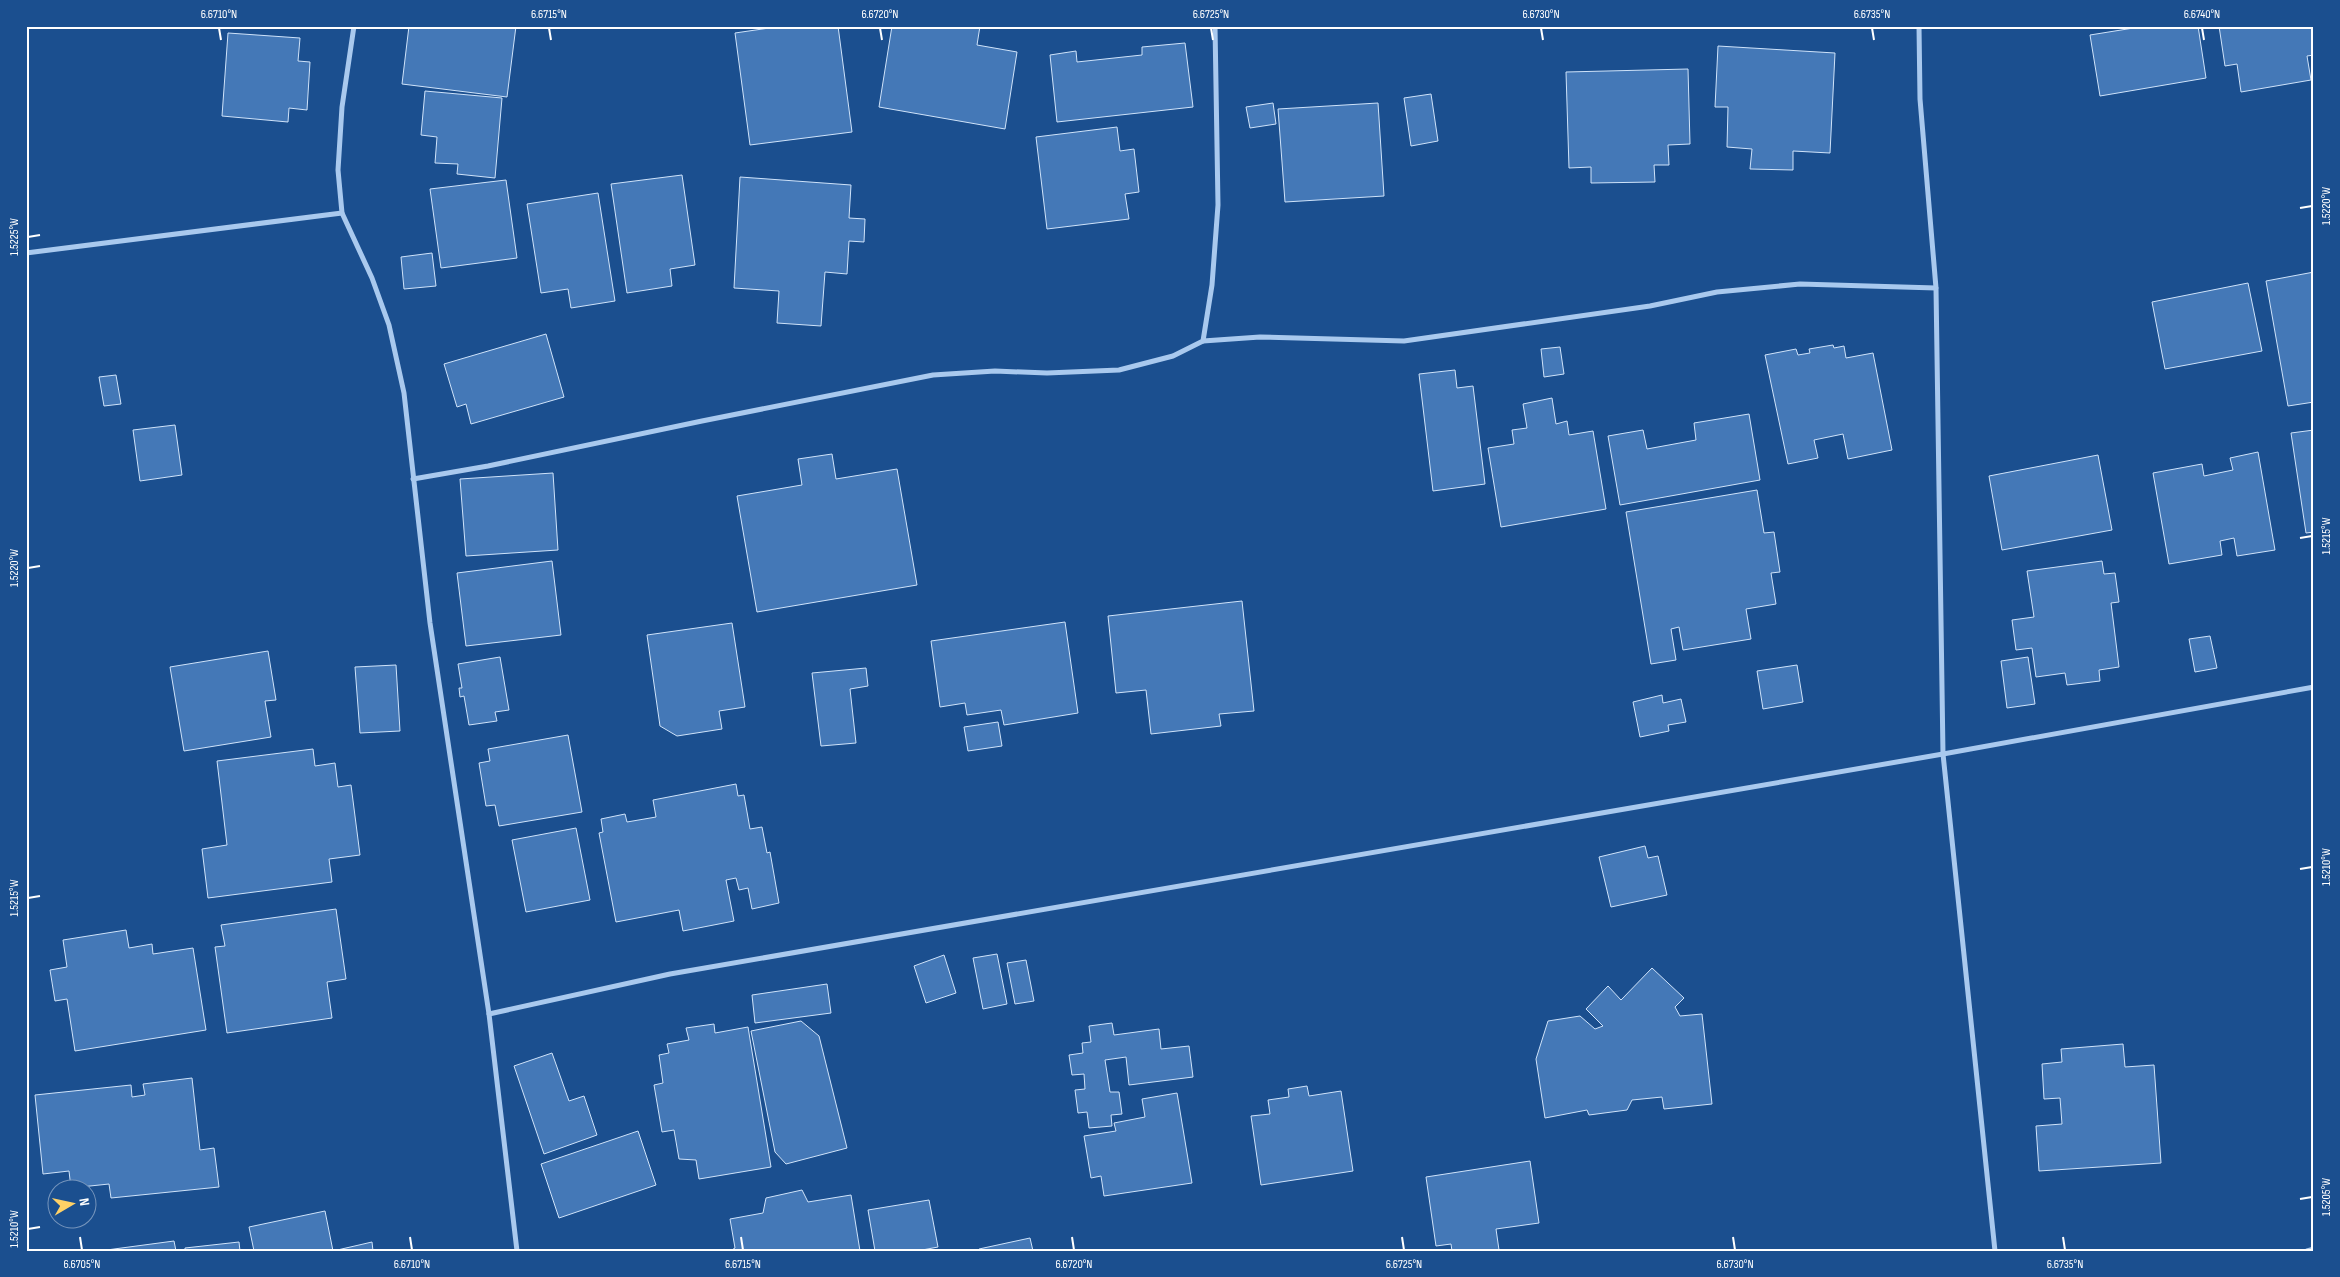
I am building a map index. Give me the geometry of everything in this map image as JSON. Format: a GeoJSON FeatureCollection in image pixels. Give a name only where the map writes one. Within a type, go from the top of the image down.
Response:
{"type":"FeatureCollection","features":[{"type":"Feature","properties":{"kind":"street"},"geometry":{"type":"LineString","coordinates":[[354,26],[342,107],[338,170],[342,212],[372,278],[389,325],[404,393],[430,623],[489,1014],[517,1251]]}},
{"type":"Feature","properties":{"kind":"street"},"geometry":{"type":"LineString","coordinates":[[1204,341],[1212,285],[1218,205],[1215,26]]}},
{"type":"Feature","properties":{"kind":"street"},"geometry":{"type":"LineString","coordinates":[[1918,26],[1920,99],[1936,288],[1943,754],[1995,1251]]}},
{"type":"Feature","properties":{"kind":"street"},"geometry":{"type":"LineString","coordinates":[[26,253],[342,212]]}},
{"type":"Feature","properties":{"kind":"street"},"geometry":{"type":"LineString","coordinates":[[413,479],[488,466],[702,420],[932,376],[995,371],[1047,373],[1119,370],[1173,356],[1204,341],[1260,337],[1404,341],[1650,306],[1725,291],[1800,284],[1936,288]]}},
{"type":"Feature","properties":{"kind":"street"},"geometry":{"type":"LineString","coordinates":[[489,1014],[670,974],[1943,754],[2314,687]]}},
{"type":"Feature","properties":{"kind":"street"},"geometry":{"type":"LineString","coordinates":[[2307,1251],[2314,1249]]}},
{"type":"Feature","properties":{"kind":"building"},"geometry":{"type":"Polygon","coordinates":[[[409,26],[516,26],[507,97],[402,84],[409,26]]]}},
{"type":"Feature","properties":{"kind":"building"},"geometry":{"type":"Polygon","coordinates":[[[783,26],[838,26],[852,132],[750,145],[735,33],[783,26]]]}},
{"type":"Feature","properties":{"kind":"building"},"geometry":{"type":"Polygon","coordinates":[[[892,26],[980,26],[977,45],[1017,52],[1005,129],[879,107],[892,26]]]}},
{"type":"Feature","properties":{"kind":"building"},"geometry":{"type":"Polygon","coordinates":[[[2146,26],[2198,26],[2206,78],[2100,96],[2090,35],[2146,26]]]}},
{"type":"Feature","properties":{"kind":"building"},"geometry":{"type":"Polygon","coordinates":[[[2219,26],[2314,26],[2314,55],[2307,56],[2311,80],[2241,92],[2237,64],[2225,66],[2219,26]]]}},
{"type":"Feature","properties":{"kind":"building"},"geometry":{"type":"Polygon","coordinates":[[[228,33],[300,38],[298,61],[310,62],[307,110],[289,108],[288,122],[222,116],[228,33]]]}},
{"type":"Feature","properties":{"kind":"building"},"geometry":{"type":"Polygon","coordinates":[[[1185,43],[1193,107],[1057,122],[1050,55],[1076,51],[1077,62],[1142,55],[1142,47],[1185,43]]]}},
{"type":"Feature","properties":{"kind":"building"},"geometry":{"type":"Polygon","coordinates":[[[1718,46],[1835,53],[1830,153],[1793,151],[1793,170],[1750,169],[1752,149],[1727,147],[1728,107],[1715,107],[1718,46]]]}},
{"type":"Feature","properties":{"kind":"building"},"geometry":{"type":"Polygon","coordinates":[[[1688,69],[1690,144],[1668,145],[1669,165],[1654,165],[1655,182],[1591,183],[1591,167],[1569,168],[1566,72],[1688,69]]]}},
{"type":"Feature","properties":{"kind":"building"},"geometry":{"type":"Polygon","coordinates":[[[425,91],[502,98],[495,178],[457,174],[458,164],[435,163],[437,137],[421,135],[425,91]]]}},
{"type":"Feature","properties":{"kind":"building"},"geometry":{"type":"Polygon","coordinates":[[[1431,94],[1438,141],[1411,146],[1404,98],[1431,94]]]}},
{"type":"Feature","properties":{"kind":"building"},"geometry":{"type":"Polygon","coordinates":[[[1273,103],[1276,124],[1250,128],[1246,107],[1273,103]]]}},
{"type":"Feature","properties":{"kind":"building"},"geometry":{"type":"Polygon","coordinates":[[[1378,103],[1384,196],[1285,202],[1278,109],[1378,103]]]}},
{"type":"Feature","properties":{"kind":"building"},"geometry":{"type":"Polygon","coordinates":[[[1117,127],[1120,151],[1134,149],[1139,192],[1125,194],[1129,219],[1047,229],[1036,137],[1117,127]]]}},
{"type":"Feature","properties":{"kind":"building"},"geometry":{"type":"Polygon","coordinates":[[[682,175],[695,265],[670,269],[672,286],[627,293],[611,184],[682,175]]]}},
{"type":"Feature","properties":{"kind":"building"},"geometry":{"type":"Polygon","coordinates":[[[740,177],[851,185],[849,218],[865,219],[864,242],[849,241],[847,274],[825,272],[821,326],[777,323],[779,291],[734,288],[740,177]]]}},
{"type":"Feature","properties":{"kind":"building"},"geometry":{"type":"Polygon","coordinates":[[[506,180],[517,258],[441,268],[430,189],[506,180]]]}},
{"type":"Feature","properties":{"kind":"building"},"geometry":{"type":"Polygon","coordinates":[[[598,193],[615,301],[571,308],[568,289],[541,293],[527,204],[598,193]]]}},
{"type":"Feature","properties":{"kind":"building"},"geometry":{"type":"Polygon","coordinates":[[[432,253],[436,286],[404,289],[401,257],[432,253]]]}},
{"type":"Feature","properties":{"kind":"building"},"geometry":{"type":"Polygon","coordinates":[[[2314,272],[2314,402],[2288,406],[2266,281],[2314,272]]]}},
{"type":"Feature","properties":{"kind":"building"},"geometry":{"type":"Polygon","coordinates":[[[2248,283],[2262,351],[2165,369],[2152,302],[2248,283]]]}},
{"type":"Feature","properties":{"kind":"building"},"geometry":{"type":"Polygon","coordinates":[[[546,334],[564,397],[471,424],[466,404],[457,407],[444,364],[546,334]]]}},
{"type":"Feature","properties":{"kind":"building"},"geometry":{"type":"Polygon","coordinates":[[[1833,345],[1834,348],[1844,346],[1846,358],[1873,353],[1892,450],[1848,459],[1843,434],[1814,440],[1818,458],[1788,464],[1765,355],[1796,349],[1798,355],[1810,353],[1809,349],[1833,345]]]}},
{"type":"Feature","properties":{"kind":"building"},"geometry":{"type":"Polygon","coordinates":[[[1560,347],[1564,374],[1544,377],[1541,349],[1560,347]]]}},
{"type":"Feature","properties":{"kind":"building"},"geometry":{"type":"Polygon","coordinates":[[[1455,370],[1457,388],[1473,386],[1485,484],[1433,491],[1419,374],[1455,370]]]}},
{"type":"Feature","properties":{"kind":"building"},"geometry":{"type":"Polygon","coordinates":[[[116,375],[121,404],[104,406],[99,377],[116,375]]]}},
{"type":"Feature","properties":{"kind":"building"},"geometry":{"type":"Polygon","coordinates":[[[1552,398],[1556,424],[1567,421],[1569,435],[1593,431],[1606,509],[1501,527],[1488,448],[1514,444],[1512,430],[1527,428],[1523,404],[1552,398]]]}},
{"type":"Feature","properties":{"kind":"building"},"geometry":{"type":"Polygon","coordinates":[[[1749,414],[1760,480],[1620,505],[1608,436],[1643,430],[1647,449],[1696,440],[1694,423],[1749,414]]]}},
{"type":"Feature","properties":{"kind":"building"},"geometry":{"type":"Polygon","coordinates":[[[175,425],[182,475],[140,481],[133,430],[175,425]]]}},
{"type":"Feature","properties":{"kind":"building"},"geometry":{"type":"Polygon","coordinates":[[[2314,430],[2314,532],[2306,533],[2291,433],[2314,430]]]}},
{"type":"Feature","properties":{"kind":"building"},"geometry":{"type":"Polygon","coordinates":[[[2258,452],[2275,550],[2237,556],[2234,538],[2220,541],[2222,555],[2169,564],[2153,473],[2202,464],[2204,476],[2233,470],[2230,458],[2258,452]]]}},
{"type":"Feature","properties":{"kind":"building"},"geometry":{"type":"Polygon","coordinates":[[[832,454],[836,479],[897,469],[917,585],[757,612],[737,496],[802,485],[798,459],[832,454]]]}},
{"type":"Feature","properties":{"kind":"building"},"geometry":{"type":"Polygon","coordinates":[[[2098,455],[2112,530],[2002,550],[1989,476],[2098,455]]]}},
{"type":"Feature","properties":{"kind":"building"},"geometry":{"type":"Polygon","coordinates":[[[553,473],[558,550],[466,556],[460,479],[553,473]]]}},
{"type":"Feature","properties":{"kind":"building"},"geometry":{"type":"Polygon","coordinates":[[[1757,490],[1764,533],[1774,532],[1780,572],[1771,573],[1776,604],[1746,609],[1751,639],[1683,650],[1679,627],[1671,629],[1676,660],[1651,664],[1626,512],[1757,490]]]}},
{"type":"Feature","properties":{"kind":"building"},"geometry":{"type":"Polygon","coordinates":[[[552,561],[561,635],[466,646],[457,573],[552,561]]]}},
{"type":"Feature","properties":{"kind":"building"},"geometry":{"type":"Polygon","coordinates":[[[2102,561],[2104,574],[2115,573],[2119,602],[2111,603],[2119,667],[2099,670],[2100,681],[2067,685],[2065,673],[2036,677],[2032,648],[2016,650],[2012,620],[2034,617],[2027,571],[2102,561]]]}},
{"type":"Feature","properties":{"kind":"building"},"geometry":{"type":"Polygon","coordinates":[[[1242,601],[1254,711],[1219,714],[1221,726],[1151,734],[1146,690],[1116,693],[1108,616],[1242,601]]]}},
{"type":"Feature","properties":{"kind":"building"},"geometry":{"type":"Polygon","coordinates":[[[1065,622],[1078,713],[1004,725],[1001,710],[967,715],[965,703],[940,707],[931,641],[1065,622]]]}},
{"type":"Feature","properties":{"kind":"building"},"geometry":{"type":"Polygon","coordinates":[[[732,623],[745,707],[719,711],[722,729],[677,736],[660,726],[647,635],[732,623]]]}},
{"type":"Feature","properties":{"kind":"building"},"geometry":{"type":"Polygon","coordinates":[[[2210,636],[2217,668],[2195,672],[2189,639],[2210,636]]]}},
{"type":"Feature","properties":{"kind":"building"},"geometry":{"type":"Polygon","coordinates":[[[268,651],[276,700],[265,701],[271,737],[184,751],[170,667],[268,651]]]}},
{"type":"Feature","properties":{"kind":"building"},"geometry":{"type":"Polygon","coordinates":[[[500,657],[509,710],[495,712],[497,721],[469,725],[464,696],[460,697],[459,688],[462,688],[458,664],[500,657]]]}},
{"type":"Feature","properties":{"kind":"building"},"geometry":{"type":"Polygon","coordinates":[[[2028,657],[2035,704],[2007,708],[2001,661],[2028,657]]]}},
{"type":"Feature","properties":{"kind":"building"},"geometry":{"type":"Polygon","coordinates":[[[396,665],[400,731],[360,733],[355,667],[396,665]]]}},
{"type":"Feature","properties":{"kind":"building"},"geometry":{"type":"Polygon","coordinates":[[[1797,665],[1803,702],[1763,709],[1757,671],[1797,665]]]}},
{"type":"Feature","properties":{"kind":"building"},"geometry":{"type":"Polygon","coordinates":[[[866,668],[868,686],[850,689],[856,743],[821,746],[812,673],[866,668]]]}},
{"type":"Feature","properties":{"kind":"building"},"geometry":{"type":"Polygon","coordinates":[[[1662,695],[1663,703],[1681,699],[1686,722],[1668,725],[1669,731],[1640,737],[1633,702],[1662,695]]]}},
{"type":"Feature","properties":{"kind":"building"},"geometry":{"type":"Polygon","coordinates":[[[998,722],[1002,746],[968,751],[964,727],[998,722]]]}},
{"type":"Feature","properties":{"kind":"building"},"geometry":{"type":"Polygon","coordinates":[[[568,735],[582,812],[499,826],[495,805],[486,806],[479,763],[490,761],[488,749],[568,735]]]}},
{"type":"Feature","properties":{"kind":"building"},"geometry":{"type":"Polygon","coordinates":[[[313,749],[315,766],[335,763],[338,787],[351,785],[360,855],[329,859],[332,882],[208,898],[202,849],[227,845],[217,761],[313,749]]]}},
{"type":"Feature","properties":{"kind":"building"},"geometry":{"type":"Polygon","coordinates":[[[736,784],[738,796],[744,795],[750,829],[762,827],[767,853],[770,852],[779,903],[752,909],[748,888],[739,890],[736,878],[726,880],[734,921],[683,931],[679,910],[616,922],[599,833],[603,832],[601,819],[625,814],[627,822],[656,817],[653,800],[736,784]]]}},
{"type":"Feature","properties":{"kind":"building"},"geometry":{"type":"Polygon","coordinates":[[[576,828],[590,900],[526,912],[512,840],[576,828]]]}},
{"type":"Feature","properties":{"kind":"building"},"geometry":{"type":"Polygon","coordinates":[[[1645,846],[1648,858],[1658,856],[1667,895],[1611,907],[1599,857],[1645,846]]]}},
{"type":"Feature","properties":{"kind":"building"},"geometry":{"type":"Polygon","coordinates":[[[336,909],[346,979],[327,982],[332,1018],[227,1033],[215,947],[225,946],[221,925],[336,909]]]}},
{"type":"Feature","properties":{"kind":"building"},"geometry":{"type":"Polygon","coordinates":[[[126,930],[129,948],[152,944],[153,954],[193,948],[206,1030],[75,1051],[67,999],[55,1001],[50,970],[67,967],[63,940],[126,930]]]}},
{"type":"Feature","properties":{"kind":"building"},"geometry":{"type":"Polygon","coordinates":[[[997,954],[1007,1004],[983,1009],[973,958],[997,954]]]}},
{"type":"Feature","properties":{"kind":"building"},"geometry":{"type":"Polygon","coordinates":[[[944,955],[956,993],[926,1003],[914,966],[944,955]]]}},
{"type":"Feature","properties":{"kind":"building"},"geometry":{"type":"Polygon","coordinates":[[[1026,960],[1034,1001],[1015,1004],[1007,963],[1026,960]]]}},
{"type":"Feature","properties":{"kind":"building"},"geometry":{"type":"Polygon","coordinates":[[[1652,968],[1684,998],[1675,1007],[1680,1016],[1702,1014],[1712,1104],[1664,1109],[1662,1097],[1632,1100],[1627,1110],[1589,1115],[1587,1110],[1545,1118],[1536,1059],[1548,1021],[1580,1016],[1595,1029],[1603,1026],[1586,1009],[1608,986],[1621,1000],[1652,968]]]}},
{"type":"Feature","properties":{"kind":"building"},"geometry":{"type":"Polygon","coordinates":[[[827,984],[831,1013],[755,1023],[752,995],[827,984]]]}},
{"type":"Feature","properties":{"kind":"building"},"geometry":{"type":"Polygon","coordinates":[[[801,1021],[819,1036],[847,1148],[786,1164],[775,1152],[751,1031],[801,1021]]]}},
{"type":"Feature","properties":{"kind":"building"},"geometry":{"type":"Polygon","coordinates":[[[1112,1023],[1114,1035],[1159,1029],[1161,1049],[1189,1046],[1193,1077],[1129,1085],[1126,1057],[1105,1060],[1110,1092],[1119,1092],[1122,1114],[1111,1115],[1112,1126],[1089,1128],[1087,1112],[1078,1113],[1075,1090],[1085,1089],[1084,1074],[1072,1075],[1069,1055],[1083,1053],[1082,1043],[1091,1042],[1089,1026],[1112,1023]]]}},
{"type":"Feature","properties":{"kind":"building"},"geometry":{"type":"Polygon","coordinates":[[[714,1024],[715,1033],[748,1027],[771,1167],[699,1179],[696,1160],[679,1159],[674,1130],[662,1132],[654,1085],[663,1083],[659,1055],[669,1053],[667,1044],[689,1040],[686,1028],[714,1024]]]}},
{"type":"Feature","properties":{"kind":"building"},"geometry":{"type":"Polygon","coordinates":[[[2123,1044],[2125,1067],[2154,1065],[2161,1163],[2039,1171],[2036,1126],[2062,1124],[2060,1098],[2044,1099],[2042,1064],[2062,1062],[2061,1049],[2123,1044]]]}},
{"type":"Feature","properties":{"kind":"building"},"geometry":{"type":"Polygon","coordinates":[[[552,1053],[569,1101],[584,1096],[597,1135],[544,1154],[514,1066],[552,1053]]]}},
{"type":"Feature","properties":{"kind":"building"},"geometry":{"type":"Polygon","coordinates":[[[192,1078],[200,1150],[214,1148],[219,1187],[111,1198],[109,1184],[98,1185],[98,1180],[70,1180],[69,1171],[43,1174],[35,1095],[131,1085],[132,1097],[145,1095],[143,1084],[192,1078]]]}},
{"type":"Feature","properties":{"kind":"building"},"geometry":{"type":"Polygon","coordinates":[[[1307,1086],[1309,1096],[1341,1091],[1353,1171],[1261,1185],[1251,1116],[1270,1114],[1268,1100],[1289,1097],[1288,1089],[1307,1086]]]}},
{"type":"Feature","properties":{"kind":"building"},"geometry":{"type":"Polygon","coordinates":[[[1177,1093],[1192,1183],[1104,1196],[1101,1176],[1091,1178],[1084,1136],[1116,1131],[1114,1123],[1145,1117],[1142,1099],[1177,1093]]]}},
{"type":"Feature","properties":{"kind":"building"},"geometry":{"type":"Polygon","coordinates":[[[638,1131],[656,1185],[559,1218],[541,1164],[638,1131]]]}},
{"type":"Feature","properties":{"kind":"building"},"geometry":{"type":"Polygon","coordinates":[[[1530,1161],[1539,1223],[1496,1229],[1499,1250],[1452,1251],[1451,1244],[1436,1246],[1426,1177],[1530,1161]]]}},
{"type":"Feature","properties":{"kind":"building"},"geometry":{"type":"Polygon","coordinates":[[[802,1190],[808,1202],[851,1195],[860,1251],[730,1251],[735,1248],[730,1219],[763,1213],[766,1198],[802,1190]]]}},
{"type":"Feature","properties":{"kind":"building"},"geometry":{"type":"Polygon","coordinates":[[[929,1200],[938,1247],[917,1251],[875,1251],[868,1210],[929,1200]]]}},
{"type":"Feature","properties":{"kind":"building"},"geometry":{"type":"Polygon","coordinates":[[[325,1211],[333,1251],[254,1251],[249,1227],[325,1211]]]}},
{"type":"Feature","properties":{"kind":"building"},"geometry":{"type":"Polygon","coordinates":[[[1030,1238],[1033,1251],[979,1251],[979,1249],[1030,1238]]]}},
{"type":"Feature","properties":{"kind":"building"},"geometry":{"type":"Polygon","coordinates":[[[174,1241],[176,1251],[99,1251],[174,1241]]]}},
{"type":"Feature","properties":{"kind":"building"},"geometry":{"type":"Polygon","coordinates":[[[239,1242],[240,1251],[185,1251],[185,1248],[239,1242]]]}},
{"type":"Feature","properties":{"kind":"building"},"geometry":{"type":"Polygon","coordinates":[[[372,1242],[373,1251],[333,1251],[372,1242]]]}}]}
